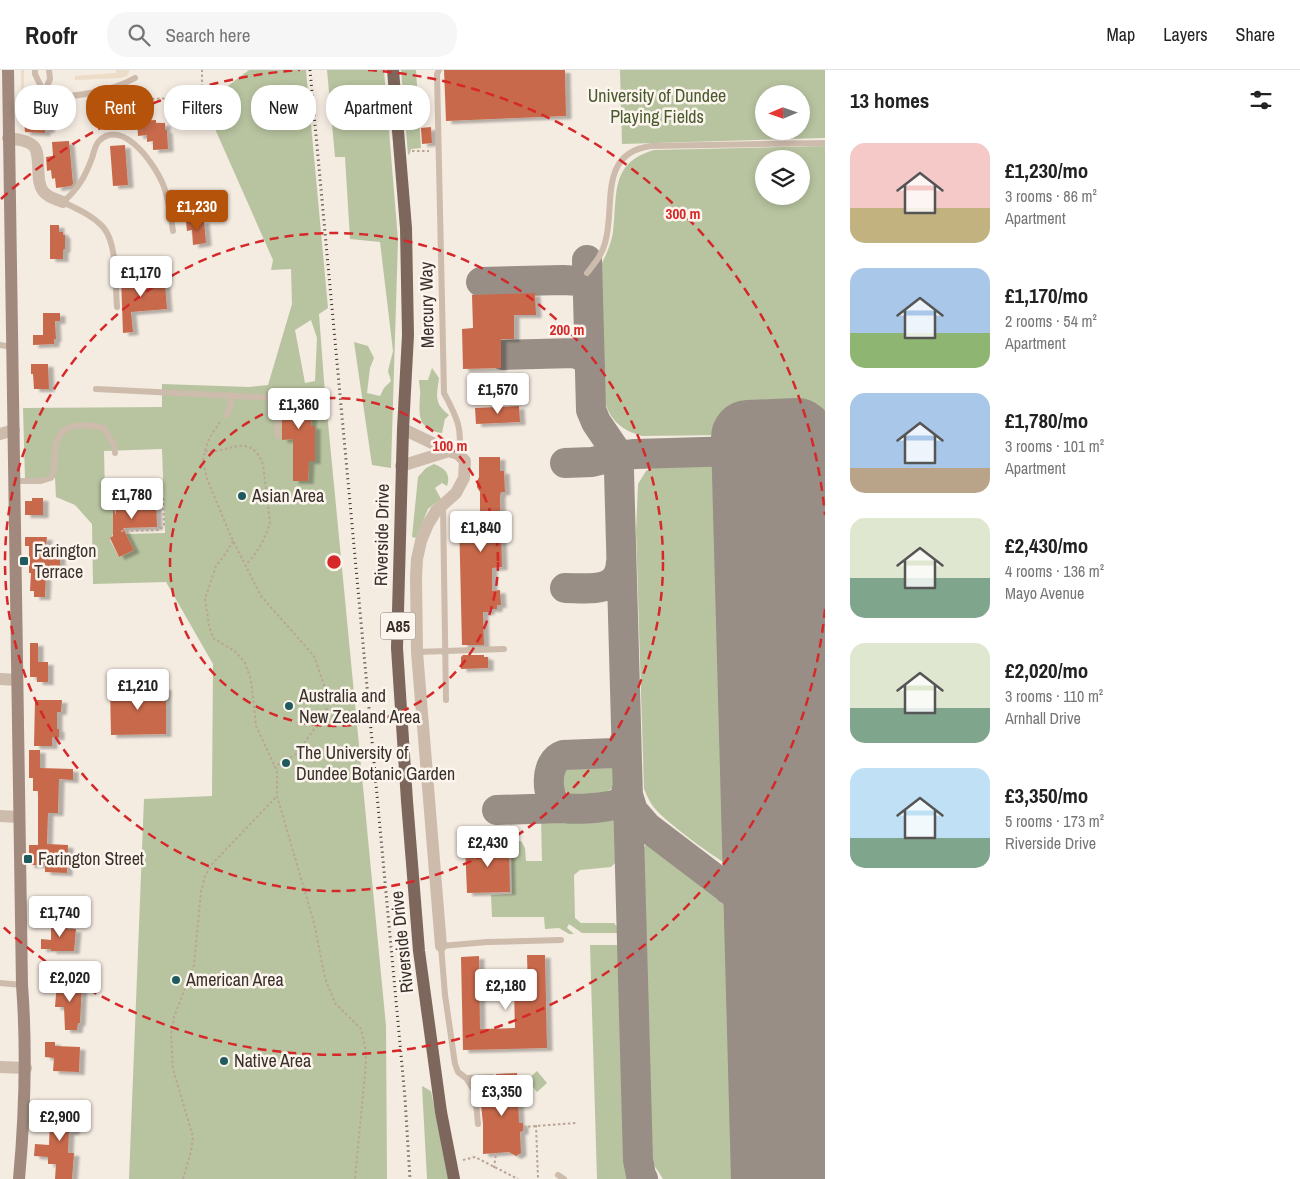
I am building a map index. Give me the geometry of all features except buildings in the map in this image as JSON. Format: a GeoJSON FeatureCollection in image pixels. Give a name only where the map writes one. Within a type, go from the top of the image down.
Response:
{"type":"FeatureCollection","features":[{"type":"Feature","properties":{"kind":"main road","name":"Riverside Drive"},"geometry":{"type":"LineString","coordinates":[[393,70],[406,228],[408,335],[402,429],[397,648],[406,801],[420,951],[441,1112],[454,1179]]}},
{"type":"Feature","properties":{"kind":"street"},"geometry":{"type":"LineString","coordinates":[[8,70],[4,95],[8,112],[6,346],[14,430],[22,985],[26,1034],[25,1109],[19,1179]]}},
{"type":"Feature","properties":{"kind":"street"},"geometry":{"type":"LineString","coordinates":[[8,136],[28,141],[34,146],[38,152],[40,186],[44,192],[63,202]]}},
{"type":"Feature","properties":{"kind":"street"},"geometry":{"type":"LineString","coordinates":[[402,429],[454,452],[465,461],[464,478],[456,493],[436,511],[428,524],[421,541],[416,576],[417,652],[441,946]]}},
{"type":"Feature","properties":{"kind":"street"},"geometry":{"type":"LineString","coordinates":[[0,434],[14,430]]}},
{"type":"Feature","properties":{"kind":"street"},"geometry":{"type":"LineString","coordinates":[[401,466],[454,452]]}},
{"type":"Feature","properties":{"kind":"street"},"geometry":{"type":"LineString","coordinates":[[0,679],[17,680]]}},
{"type":"Feature","properties":{"kind":"street"},"geometry":{"type":"LineString","coordinates":[[0,816],[19,817]]}},
{"type":"Feature","properties":{"kind":"street"},"geometry":{"type":"LineString","coordinates":[[0,1067],[26,1068]]}},
{"type":"Feature","properties":{"kind":"lane"},"geometry":{"type":"LineString","coordinates":[[35,70],[40,85]]}},
{"type":"Feature","properties":{"kind":"lane"},"geometry":{"type":"LineString","coordinates":[[47,85],[50,79],[49,70]]}},
{"type":"Feature","properties":{"kind":"lane","name":"Mercury Way"},"geometry":{"type":"LineString","coordinates":[[439,70],[437,74],[444,393],[459,423],[461,444],[454,452]]}},
{"type":"Feature","properties":{"kind":"lane"},"geometry":{"type":"LineString","coordinates":[[76,95],[118,86],[135,78]]}},
{"type":"Feature","properties":{"kind":"lane"},"geometry":{"type":"LineString","coordinates":[[117,308],[112,244],[103,228],[88,215],[63,202],[76,191],[85,174],[96,143],[103,137],[114,134],[125,138],[138,148],[154,166],[165,188],[173,231]]}},
{"type":"Feature","properties":{"kind":"lane"},"geometry":{"type":"LineString","coordinates":[[587,273],[605,245],[608,233],[613,176],[630,152],[638,147],[825,143]]}},
{"type":"Feature","properties":{"kind":"lane"},"geometry":{"type":"LineString","coordinates":[[96,389],[277,398],[278,436]]}},
{"type":"Feature","properties":{"kind":"lane"},"geometry":{"type":"LineString","coordinates":[[226,414],[231,405],[230,395]]}},
{"type":"Feature","properties":{"kind":"lane"},"geometry":{"type":"LineString","coordinates":[[15,481],[40,481],[51,478],[55,466],[57,440],[60,433],[66,428],[95,426],[104,428],[114,445],[115,453]]}},
{"type":"Feature","properties":{"kind":"lane"},"geometry":{"type":"LineString","coordinates":[[443,505],[446,700]]}},
{"type":"Feature","properties":{"kind":"lane"},"geometry":{"type":"LineString","coordinates":[[417,652],[504,649]]}},
{"type":"Feature","properties":{"kind":"lane"},"geometry":{"type":"LineString","coordinates":[[478,1124],[475,1092],[466,1078],[458,1072],[455,1064],[445,995],[441,946],[487,942],[560,940]]}},
{"type":"Feature","properties":{"kind":"lane"},"geometry":{"type":"LineString","coordinates":[[0,983],[22,985]]}},
{"type":"Feature","properties":{"kind":"lane"},"geometry":{"type":"LineString","coordinates":[[466,1078],[492,1077]]}},
{"type":"Feature","properties":{"kind":"path"},"geometry":{"type":"LineString","coordinates":[[154,99],[202,97],[202,70]]}},
{"type":"Feature","properties":{"kind":"path"},"geometry":{"type":"LineString","coordinates":[[8,112],[15,111]]}},
{"type":"Feature","properties":{"kind":"path"},"geometry":{"type":"LineString","coordinates":[[413,152],[439,151]]}},
{"type":"Feature","properties":{"kind":"path"},"geometry":{"type":"LineString","coordinates":[[226,414],[210,437],[205,451],[203,461],[207,479],[233,541],[261,596],[314,656],[328,697],[328,706],[324,716],[296,754],[274,767]]}},
{"type":"Feature","properties":{"kind":"path"},"geometry":{"type":"LineString","coordinates":[[205,451],[212,452],[229,447],[249,447],[260,456],[263,464],[270,522],[268,530],[254,557],[245,564]]}},
{"type":"Feature","properties":{"kind":"path"},"geometry":{"type":"LineString","coordinates":[[148,481],[148,496]]}},
{"type":"Feature","properties":{"kind":"path"},"geometry":{"type":"LineString","coordinates":[[118,482],[118,497],[163,496],[164,526],[159,530],[122,531]]}},
{"type":"Feature","properties":{"kind":"path"},"geometry":{"type":"LineString","coordinates":[[233,541],[216,566],[205,599],[209,625],[213,638],[236,652],[246,663],[251,680],[256,726],[276,771],[277,796],[314,923],[325,978],[335,1003],[361,1029],[366,1062],[355,1179]]}},
{"type":"Feature","properties":{"kind":"path"},"geometry":{"type":"LineString","coordinates":[[183,1179],[193,1138],[173,1069],[171,1035],[174,1018],[194,965],[205,876],[213,863],[277,796]]}},
{"type":"Feature","properties":{"kind":"path"},"geometry":{"type":"LineString","coordinates":[[523,1127],[576,1123]]}},
{"type":"Feature","properties":{"kind":"path"},"geometry":{"type":"LineString","coordinates":[[536,1125],[538,1179]]}},
{"type":"Feature","properties":{"kind":"path"},"geometry":{"type":"LineString","coordinates":[[494,1168],[496,1153]]}},
{"type":"Feature","properties":{"kind":"path"},"geometry":{"type":"LineString","coordinates":[[458,1160],[475,1157],[518,1179]]}},
{"type":"Feature","properties":{"kind":"green space","name":"The University of Dundee Botanic Garden"},"geometry":{"type":"Polygon","coordinates":[[[249,70],[306,70],[307,85],[251,85],[251,130],[312,130],[328,308],[319,314],[324,381],[386,1026],[387,1179],[129,1179],[144,799],[212,796],[213,664],[166,582],[93,584],[92,524],[75,505],[56,497],[55,478],[25,478],[23,408],[162,407],[162,384],[249,387],[268,385],[292,304],[291,269],[271,270],[273,260],[216,130],[241,130],[241,85],[229,85],[249,70]],[[311,320],[295,330],[305,383],[315,381],[317,338],[311,320]],[[162,449],[104,451],[105,495],[116,495],[115,525],[110,540],[119,557],[134,550],[126,534],[165,533],[162,449]]]}},
{"type":"Feature","properties":{"kind":"green space"},"geometry":{"type":"Polygon","coordinates":[[[327,70],[384,70],[385,85],[328,85],[327,70]]]}},
{"type":"Feature","properties":{"kind":"green space"},"geometry":{"type":"Polygon","coordinates":[[[401,70],[416,70],[417,85],[402,85],[401,70]]]}},
{"type":"Feature","properties":{"kind":"green space","name":"University of Dundee Playing Fields"},"geometry":{"type":"Polygon","coordinates":[[[620,70],[825,70],[825,138],[810,138],[810,85],[755,85],[755,140],[757,140],[622,144],[620,70]]]}},
{"type":"Feature","properties":{"kind":"green space"},"geometry":{"type":"Polygon","coordinates":[[[333,130],[389,130],[398,240],[391,468],[372,465],[354,342],[368,346],[374,358],[370,368],[367,393],[380,396],[384,388],[391,381],[388,371],[393,351],[380,242],[350,239],[345,157],[335,157],[333,130]]]}},
{"type":"Feature","properties":{"kind":"green space"},"geometry":{"type":"Polygon","coordinates":[[[406,130],[420,130],[421,148],[411,149],[408,155],[406,130]]]}},
{"type":"Feature","properties":{"kind":"green space"},"geometry":{"type":"Polygon","coordinates":[[[825,146],[825,1179],[820,1179],[801,434],[642,436],[628,431],[617,423],[606,407],[604,400],[599,269],[608,251],[612,237],[618,182],[629,163],[654,150],[825,146]]]}},
{"type":"Feature","properties":{"kind":"green space"},"geometry":{"type":"Polygon","coordinates":[[[432,368],[439,378],[438,403],[449,415],[445,419],[442,433],[424,425],[420,415],[419,380],[428,380],[432,368]]]}},
{"type":"Feature","properties":{"kind":"green space"},"geometry":{"type":"Polygon","coordinates":[[[716,463],[739,472],[752,493],[762,864],[756,871],[751,873],[739,871],[728,865],[675,827],[656,809],[644,789],[636,531],[638,484],[646,471],[653,467],[716,463]]]}},
{"type":"Feature","properties":{"kind":"green space"},"geometry":{"type":"Polygon","coordinates":[[[434,464],[441,467],[448,475],[447,486],[442,483],[435,488],[441,499],[428,509],[416,538],[412,537],[418,477],[426,468],[434,464]]]}},
{"type":"Feature","properties":{"kind":"green space"},"geometry":{"type":"Polygon","coordinates":[[[571,760],[602,760],[608,762],[616,772],[616,782],[613,788],[601,794],[572,796],[563,789],[560,776],[564,766],[571,760]]]}},
{"type":"Feature","properties":{"kind":"green space"},"geometry":{"type":"Polygon","coordinates":[[[607,815],[622,826],[624,854],[611,867],[580,870],[574,875],[575,918],[581,923],[614,923],[622,933],[582,933],[569,924],[567,928],[574,934],[569,934],[559,928],[545,929],[544,917],[492,917],[491,895],[512,894],[511,841],[521,841],[525,848],[526,861],[542,861],[541,818],[545,816],[607,815]]]}},
{"type":"Feature","properties":{"kind":"green space"},"geometry":{"type":"Polygon","coordinates":[[[648,841],[752,918],[761,932],[764,947],[769,1179],[663,1179],[652,1162],[649,1145],[641,852],[648,841]]]}},
{"type":"Feature","properties":{"kind":"green space"},"geometry":{"type":"Polygon","coordinates":[[[590,945],[626,945],[634,1179],[597,1179],[590,945]]]}},
{"type":"Feature","properties":{"kind":"green space"},"geometry":{"type":"Polygon","coordinates":[[[537,1071],[547,1083],[537,1092],[527,1080],[537,1071]]]}},
{"type":"Feature","properties":{"kind":"green space"},"geometry":{"type":"Polygon","coordinates":[[[422,1086],[431,1091],[449,1179],[427,1179],[422,1086]]]}},
{"type":"Feature","properties":{"kind":"shaded area"},"geometry":{"type":"Polygon","coordinates":[[[21,70],[24,70],[24,85],[21,85],[21,70]]]}},
{"type":"Feature","properties":{"kind":"shaded area"},"geometry":{"type":"Polygon","coordinates":[[[116,70],[130,70],[127,76],[120,78],[75,80],[75,76],[116,73],[116,70]]]}},
{"type":"Feature","properties":{"kind":"taxiway"},"geometry":{"type":"LineString","coordinates":[[587,260],[591,410],[596,422],[615,450],[619,471],[638,1160],[643,1179]]}},
{"type":"Feature","properties":{"kind":"taxiway"},"geometry":{"type":"LineString","coordinates":[[481,282],[580,281],[588,291]]}},
{"type":"Feature","properties":{"kind":"taxiway"},"geometry":{"type":"LineString","coordinates":[[503,355],[575,353],[584,357],[590,365]]}},
{"type":"Feature","properties":{"kind":"taxiway"},"geometry":{"type":"LineString","coordinates":[[565,463],[592,462],[635,454],[774,450]]}},
{"type":"Feature","properties":{"kind":"taxiway"},"geometry":{"type":"LineString","coordinates":[[565,588],[592,588],[609,584],[615,580],[621,562]]}},
{"type":"Feature","properties":{"kind":"taxiway"},"geometry":{"type":"LineString","coordinates":[[625,740],[621,750],[614,753],[563,755],[552,765],[549,789],[555,803],[560,807],[572,809],[616,804],[626,795],[627,789]]}},
{"type":"Feature","properties":{"kind":"taxiway"},"geometry":{"type":"LineString","coordinates":[[628,795],[633,811],[647,827],[763,915],[783,946],[785,976],[788,986]]}},
{"type":"Feature","properties":{"kind":"taxiway"},"geometry":{"type":"LineString","coordinates":[[497,810],[563,808]]}},
{"type":"Feature","properties":{"kind":"taxiway"},"geometry":{"type":"LineString","coordinates":[[728,889],[736,892],[753,892],[769,885],[775,879],[782,863],[783,828]]}},
{"type":"Feature","properties":{"kind":"runway"},"geometry":{"type":"LineString","coordinates":[[768,1179],[748,437],[797,435],[816,1179]]}},
{"type":"Feature","properties":{"kind":"railway"},"geometry":{"type":"LineString","coordinates":[[310,70],[405,1098],[410,1179]]}},
{"type":"Feature","properties":{"kind":"place","name":"Asian Area"},"geometry":{"type":"Point","coordinates":[242,496]}},
{"type":"Feature","properties":{"kind":"place","name":"Farington Terrace"},"geometry":{"type":"Point","coordinates":[24,561]}},
{"type":"Feature","properties":{"kind":"place","name":"Australia and New Zealand Area"},"geometry":{"type":"Point","coordinates":[289,706]}},
{"type":"Feature","properties":{"kind":"place","name":"The University of Dundee Botanic Garden"},"geometry":{"type":"Point","coordinates":[286,763]}},
{"type":"Feature","properties":{"kind":"place","name":"Farington Street"},"geometry":{"type":"Point","coordinates":[28,859]}},
{"type":"Feature","properties":{"kind":"place","name":"American Area"},"geometry":{"type":"Point","coordinates":[176,980]}},
{"type":"Feature","properties":{"kind":"place","name":"Native Area"},"geometry":{"type":"Point","coordinates":[224,1061]}}]}
